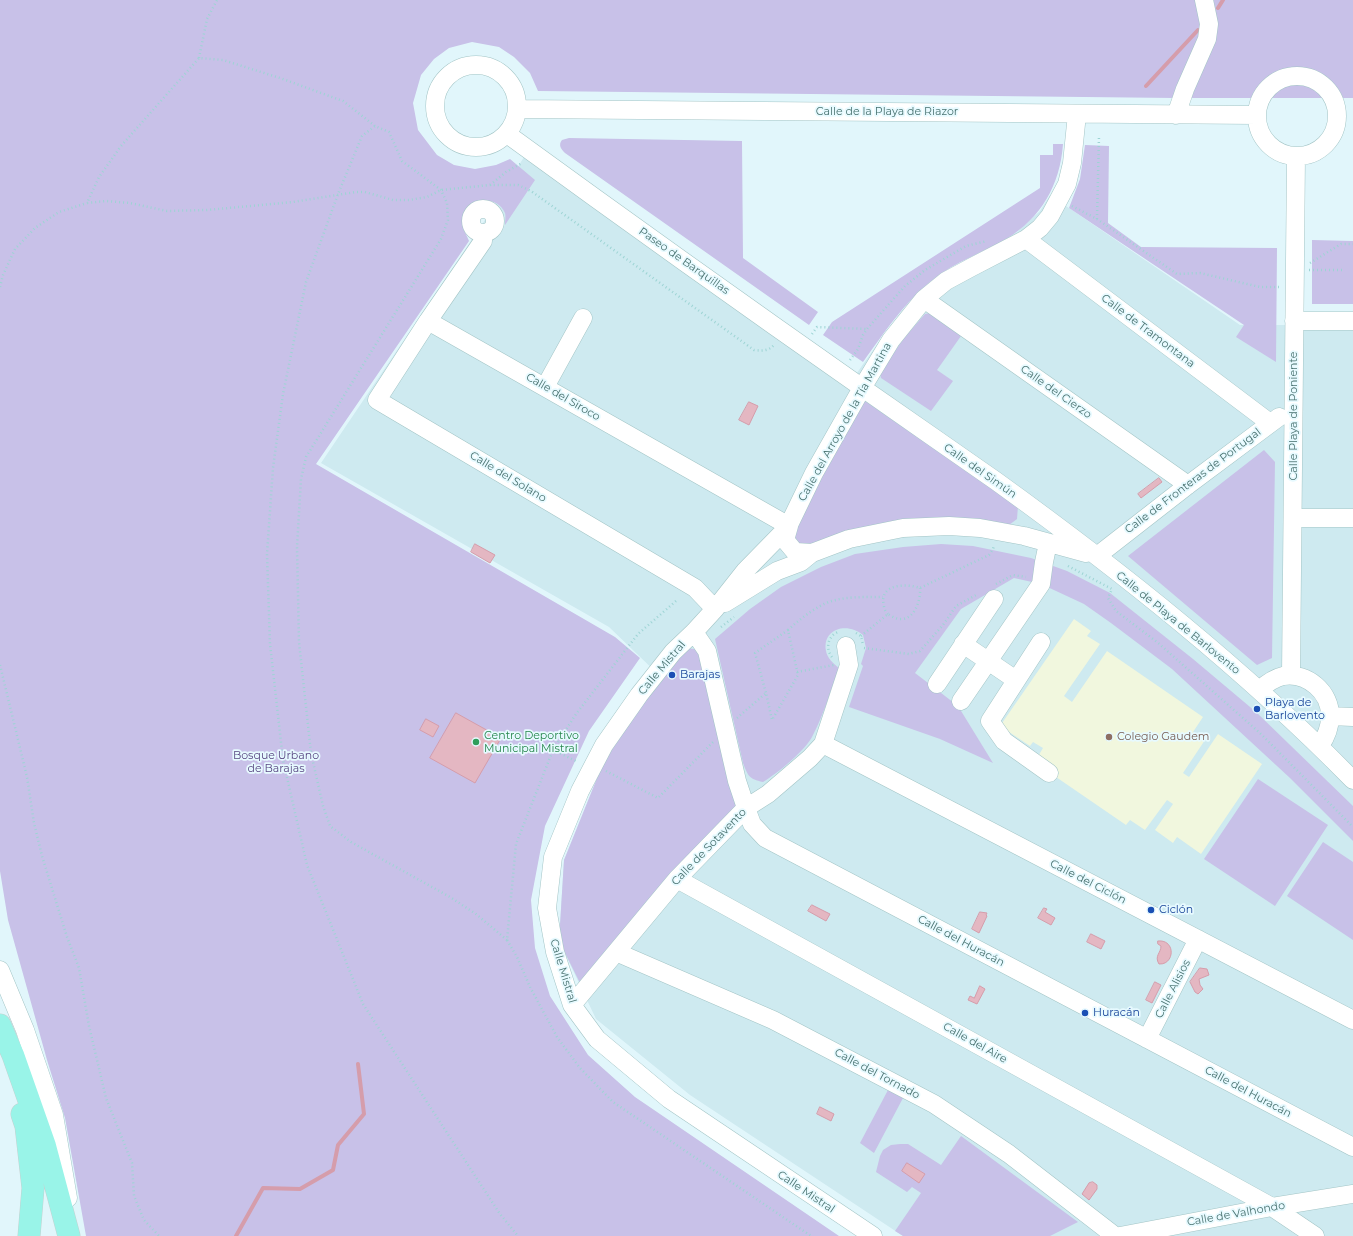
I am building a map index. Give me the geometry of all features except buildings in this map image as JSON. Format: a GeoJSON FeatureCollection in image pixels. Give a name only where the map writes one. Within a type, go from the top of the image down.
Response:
{"type":"FeatureCollection","features":[{"type":"Feature","properties":{"kind":"highway"},"geometry":{"type":"LineString","coordinates":[[0,1025],[13,1055],[45,1146],[70,1236]]}},
{"type":"Feature","properties":{"kind":"highway"},"geometry":{"type":"LineString","coordinates":[[0,1050],[26,1126],[33,1188],[29,1236]]}},
{"type":"Feature","properties":{"kind":"street"},"geometry":{"type":"LineString","coordinates":[[1176,115],[1185,89],[1207,39],[1208,24],[1204,0]]}},
{"type":"Feature","properties":{"kind":"street"},"geometry":{"type":"LineString","coordinates":[[471,65],[485,66],[499,71],[509,82],[516,95],[517,109],[516,118],[507,134],[495,143],[481,148],[466,147],[453,141],[442,131],[436,118],[434,104],[437,90],[445,78],[457,69],[471,65]]}},
{"type":"Feature","properties":{"kind":"street"},"geometry":{"type":"LineString","coordinates":[[1290,77],[1304,77],[1317,82],[1328,90],[1345,116],[1325,145],[1312,153],[1296,156],[1281,152],[1268,144],[1260,130],[1257,115],[1263,96],[1267,90],[1278,81],[1290,77]]}},
{"type":"Feature","properties":{"kind":"street","name":"Calle de la Playa de Riazor"},"geometry":{"type":"LineString","coordinates":[[517,109],[1257,115]]}},
{"type":"Feature","properties":{"kind":"street","name":"Calle del Arroyo de la Tía Martina"},"geometry":{"type":"LineString","coordinates":[[789,526],[814,473],[862,388],[891,340],[924,298],[946,281],[1026,240],[1040,228],[1050,216],[1067,184],[1072,163],[1076,114]]}},
{"type":"Feature","properties":{"kind":"street","name":"Paseo de Barquillas"},"geometry":{"type":"LineString","coordinates":[[507,134],[862,388]]}},
{"type":"Feature","properties":{"kind":"street","name":"Calle Playa de Poniente"},"geometry":{"type":"LineString","coordinates":[[1291,675],[1296,156]]}},
{"type":"Feature","properties":{"kind":"street"},"geometry":{"type":"LineString","coordinates":[[428,321],[483,241],[483,233]]}},
{"type":"Feature","properties":{"kind":"street","name":"Calle de Tramontana"},"geometry":{"type":"LineString","coordinates":[[1026,240],[1270,423]]}},
{"type":"Feature","properties":{"kind":"street","name":"Calle del Cierzo"},"geometry":{"type":"LineString","coordinates":[[924,298],[1188,485]]}},
{"type":"Feature","properties":{"kind":"street"},"geometry":{"type":"LineString","coordinates":[[545,387],[583,318]]}},
{"type":"Feature","properties":{"kind":"street","name":"Calle del Siroco"},"geometry":{"type":"LineString","coordinates":[[428,321],[789,526]]}},
{"type":"Feature","properties":{"kind":"street","name":"Calle del Solano"},"geometry":{"type":"LineString","coordinates":[[428,321],[377,400],[695,588],[715,609]]}},
{"type":"Feature","properties":{"kind":"street"},"geometry":{"type":"LineString","coordinates":[[1294,321],[1353,321]]}},
{"type":"Feature","properties":{"kind":"street","name":"Calle del Simún"},"geometry":{"type":"LineString","coordinates":[[862,388],[996,481],[1097,556]]}},
{"type":"Feature","properties":{"kind":"street","name":"Calle de Fronteras de Portugal"},"geometry":{"type":"LineString","coordinates":[[1097,556],[1270,423],[1285,415],[1294,415]]}},
{"type":"Feature","properties":{"kind":"street"},"geometry":{"type":"LineString","coordinates":[[1293,518],[1353,518]]}},
{"type":"Feature","properties":{"kind":"street"},"geometry":{"type":"LineString","coordinates":[[715,609],[745,572],[789,526]]}},
{"type":"Feature","properties":{"kind":"street"},"geometry":{"type":"LineString","coordinates":[[745,592],[767,564],[789,526]]}},
{"type":"Feature","properties":{"kind":"street"},"geometry":{"type":"LineString","coordinates":[[789,526],[785,540],[804,552]]}},
{"type":"Feature","properties":{"kind":"street"},"geometry":{"type":"LineString","coordinates":[[745,572],[804,552],[857,537],[903,528],[942,526],[991,530],[1024,536],[1097,556]]}},
{"type":"Feature","properties":{"kind":"street"},"geometry":{"type":"LineString","coordinates":[[961,701],[1041,584],[1048,543]]}},
{"type":"Feature","properties":{"kind":"street"},"geometry":{"type":"LineString","coordinates":[[715,609],[777,571],[801,562],[804,552]]}},
{"type":"Feature","properties":{"kind":"street","name":"Calle de Playa de Barlovento"},"geometry":{"type":"LineString","coordinates":[[1097,556],[1173,617],[1259,690],[1320,746],[1353,780]]}},
{"type":"Feature","properties":{"kind":"street"},"geometry":{"type":"LineString","coordinates":[[936,684],[963,644],[990,592]]}},
{"type":"Feature","properties":{"kind":"street","name":"Calle Mistral"},"geometry":{"type":"LineString","coordinates":[[715,609],[660,666],[604,745],[580,792],[553,857],[547,908],[555,952],[572,1005],[597,1039],[669,1099],[873,1236]]}},
{"type":"Feature","properties":{"kind":"street","name":"Calle del Huracán"},"geometry":{"type":"LineString","coordinates":[[694,632],[707,651],[737,781],[746,808],[752,824],[765,838],[1353,1148]]}},
{"type":"Feature","properties":{"kind":"street"},"geometry":{"type":"LineString","coordinates":[[1041,642],[990,721],[1004,741],[1049,774]]}},
{"type":"Feature","properties":{"kind":"street"},"geometry":{"type":"LineString","coordinates":[[963,644],[1016,680]]}},
{"type":"Feature","properties":{"kind":"street","name":"Calle de Sotavento"},"geometry":{"type":"LineString","coordinates":[[572,1005],[677,879],[746,808],[768,794],[810,758],[823,744],[850,665],[846,646]]}},
{"type":"Feature","properties":{"kind":"street"},"geometry":{"type":"LineString","coordinates":[[1259,690],[1274,679],[1291,675],[1305,678],[1322,691],[1327,699],[1330,716],[1325,738],[1320,746]]}},
{"type":"Feature","properties":{"kind":"street"},"geometry":{"type":"LineString","coordinates":[[1330,716],[1353,717]]}},
{"type":"Feature","properties":{"kind":"street","name":"Calle del Ciclón"},"geometry":{"type":"LineString","coordinates":[[823,744],[1353,1020]]}},
{"type":"Feature","properties":{"kind":"street","name":"Calle del Aire"},"geometry":{"type":"LineString","coordinates":[[677,879],[1272,1207],[1315,1236]]}},
{"type":"Feature","properties":{"kind":"street","name":"Calle Alisios"},"geometry":{"type":"LineString","coordinates":[[1147,1039],[1198,939]]}},
{"type":"Feature","properties":{"kind":"street","name":"Calle del Tornado"},"geometry":{"type":"LineString","coordinates":[[616,952],[773,1020],[934,1104],[1009,1154],[1115,1236]]}},
{"type":"Feature","properties":{"kind":"street"},"geometry":{"type":"LineString","coordinates":[[0,970],[26,1030],[54,1115],[74,1236]]}},
{"type":"Feature","properties":{"kind":"street","name":"Calle de Valhondo"},"geometry":{"type":"LineString","coordinates":[[1120,1236],[1272,1207],[1353,1194]]}},
{"type":"Feature","properties":{"kind":"path"},"geometry":{"type":"LineString","coordinates":[[87,203],[99,177],[121,146],[199,58],[207,19],[217,0]]}},
{"type":"Feature","properties":{"kind":"path"},"geometry":{"type":"LineString","coordinates":[[199,58],[223,60],[280,78],[343,101],[375,126],[388,132],[402,161],[441,190],[447,202],[448,220],[442,239],[306,456],[301,479],[297,547],[299,642],[311,753],[323,806],[330,826],[351,842],[450,897],[476,914],[507,940]]}},
{"type":"Feature","properties":{"kind":"path"},"geometry":{"type":"LineString","coordinates":[[375,126],[362,136],[338,194],[306,282],[283,394],[273,468],[267,554],[270,644],[283,760],[307,865],[363,1004],[500,1214],[518,1236]]}},
{"type":"Feature","properties":{"kind":"path"},"geometry":{"type":"LineString","coordinates":[[1096,219],[1099,136]]}},
{"type":"Feature","properties":{"kind":"path"},"geometry":{"type":"LineString","coordinates":[[490,185],[506,172],[521,164],[528,163]]}},
{"type":"Feature","properties":{"kind":"path"},"geometry":{"type":"LineString","coordinates":[[0,287],[3,275],[15,249],[35,228],[59,212],[87,203],[106,201],[130,203],[167,211],[207,210],[293,202],[338,194],[365,192],[393,200],[409,200],[427,197],[441,190],[490,185],[518,185],[532,191],[754,350],[765,351],[771,349],[778,340]]}},
{"type":"Feature","properties":{"kind":"path"},"geometry":{"type":"LineString","coordinates":[[1069,204],[1096,219],[1177,274],[1200,273],[1260,287],[1279,287]]}},
{"type":"Feature","properties":{"kind":"path"},"geometry":{"type":"LineString","coordinates":[[1308,265],[1341,244],[1353,244]]}},
{"type":"Feature","properties":{"kind":"path"},"geometry":{"type":"LineString","coordinates":[[1308,270],[1345,270]]}},
{"type":"Feature","properties":{"kind":"path"},"geometry":{"type":"LineString","coordinates":[[812,334],[817,328],[867,329]]}},
{"type":"Feature","properties":{"kind":"path"},"geometry":{"type":"LineString","coordinates":[[920,588],[921,596],[918,604],[909,616],[904,619],[898,619],[888,614],[884,606],[883,597],[887,590],[896,586],[914,586],[920,588],[989,555],[994,549],[994,543]]}},
{"type":"Feature","properties":{"kind":"path"},"geometry":{"type":"LineString","coordinates":[[864,648],[909,654],[920,652],[944,625],[956,606],[990,592],[1013,575],[1042,579]]}},
{"type":"Feature","properties":{"kind":"path"},"geometry":{"type":"LineString","coordinates":[[788,630],[798,674],[772,720],[755,653],[788,630],[803,617],[825,603],[846,598],[883,597]]}},
{"type":"Feature","properties":{"kind":"path"},"geometry":{"type":"LineString","coordinates":[[861,636],[888,614]]}},
{"type":"Feature","properties":{"kind":"path"},"geometry":{"type":"LineString","coordinates":[[797,672],[838,664]]}},
{"type":"Feature","properties":{"kind":"path"},"geometry":{"type":"LineString","coordinates":[[0,666],[27,777],[34,823],[42,856],[67,937],[79,968],[89,1026],[106,1098],[132,1163],[134,1196],[144,1220],[159,1236]]}},
{"type":"Feature","properties":{"kind":"path"},"geometry":{"type":"LineString","coordinates":[[732,723],[766,692]]}},
{"type":"Feature","properties":{"kind":"path"},"geometry":{"type":"LineString","coordinates":[[604,769],[658,798],[718,736]]}},
{"type":"Feature","properties":{"kind":"path"},"geometry":{"type":"LineString","coordinates":[[553,750],[578,762]]}},
{"type":"Feature","properties":{"kind":"shaded area"},"geometry":{"type":"Polygon","coordinates":[[[524,157],[847,387],[900,313],[919,291],[940,275],[1017,232],[1040,211],[1050,195],[1240,325],[1353,325],[1353,1236],[903,1236],[690,1095],[596,1019],[559,941],[564,860],[632,730],[663,679],[609,627],[321,463],[491,211],[524,157]]]}},
{"type":"Feature","properties":{"kind":"shaded area"},"geometry":{"type":"Polygon","coordinates":[[[749,402],[758,406],[749,425],[739,420],[749,402]]]}},
{"type":"Feature","properties":{"kind":"shaded area"},"geometry":{"type":"Polygon","coordinates":[[[1159,478],[1162,482],[1141,498],[1138,494],[1159,478]]]}},
{"type":"Feature","properties":{"kind":"shaded area"},"geometry":{"type":"Polygon","coordinates":[[[475,544],[495,555],[490,563],[471,552],[475,544]]]}},
{"type":"Feature","properties":{"kind":"shaded area","name":"Colegio Gaudem"},"geometry":{"type":"Polygon","coordinates":[[[1074,619],[1091,631],[1087,636],[1100,644],[1064,696],[1072,702],[1107,651],[1203,717],[1193,732],[1205,740],[1183,773],[1189,777],[1218,734],[1262,764],[1201,854],[1177,837],[1173,843],[1155,830],[1173,804],[1167,800],[1145,830],[1130,820],[1126,825],[1056,777],[1059,773],[1037,758],[1043,748],[1033,742],[1030,746],[1000,726],[1074,619]]]}},
{"type":"Feature","properties":{"kind":"shaded area"},"geometry":{"type":"Polygon","coordinates":[[[456,713],[501,738],[475,783],[430,758],[456,713]]]}},
{"type":"Feature","properties":{"kind":"shaded area"},"geometry":{"type":"Polygon","coordinates":[[[426,719],[439,726],[433,737],[420,730],[426,719]]]}},
{"type":"Feature","properties":{"kind":"shaded area"},"geometry":{"type":"Polygon","coordinates":[[[812,905],[830,914],[826,921],[808,911],[812,905]]]}},
{"type":"Feature","properties":{"kind":"shaded area"},"geometry":{"type":"Polygon","coordinates":[[[1044,908],[1047,909],[1045,912],[1055,918],[1051,925],[1038,918],[1044,908]]]}},
{"type":"Feature","properties":{"kind":"shaded area"},"geometry":{"type":"Polygon","coordinates":[[[980,912],[987,913],[987,916],[979,933],[972,929],[980,912]]]}},
{"type":"Feature","properties":{"kind":"shaded area"},"geometry":{"type":"Polygon","coordinates":[[[1091,934],[1105,941],[1101,949],[1087,942],[1091,934]]]}},
{"type":"Feature","properties":{"kind":"shaded area"},"geometry":{"type":"Polygon","coordinates":[[[1158,941],[1164,941],[1168,944],[1171,952],[1168,961],[1159,964],[1157,957],[1161,946],[1158,944],[1158,941]]]}},
{"type":"Feature","properties":{"kind":"shaded area"},"geometry":{"type":"Polygon","coordinates":[[[1200,968],[1207,969],[1209,975],[1199,979],[1200,985],[1203,989],[1198,994],[1195,992],[1190,982],[1200,968]]]}},
{"type":"Feature","properties":{"kind":"shaded area"},"geometry":{"type":"Polygon","coordinates":[[[1155,982],[1161,985],[1152,1003],[1146,1000],[1155,982]]]}},
{"type":"Feature","properties":{"kind":"shaded area"},"geometry":{"type":"Polygon","coordinates":[[[980,986],[985,989],[977,1004],[968,1000],[970,996],[974,998],[980,986]]]}},
{"type":"Feature","properties":{"kind":"shaded area"},"geometry":{"type":"Polygon","coordinates":[[[820,1107],[834,1114],[831,1121],[817,1114],[820,1107]]]}},
{"type":"Feature","properties":{"kind":"shaded area"},"geometry":{"type":"Polygon","coordinates":[[[907,1163],[925,1174],[919,1183],[902,1171],[907,1163]]]}},
{"type":"Feature","properties":{"kind":"shaded area"},"geometry":{"type":"Polygon","coordinates":[[[1093,1182],[1097,1185],[1097,1189],[1089,1200],[1082,1194],[1089,1183],[1093,1182]]]}},
{"type":"Feature","properties":{"kind":"green space","name":"Bosque Urbano de Barajas"},"geometry":{"type":"Polygon","coordinates":[[[0,0],[1353,0],[1353,98],[1175,98],[538,91],[530,73],[514,57],[499,47],[472,42],[449,48],[434,59],[421,75],[413,103],[418,130],[437,155],[454,165],[475,169],[496,165],[510,159],[535,180],[505,225],[505,213],[500,206],[494,202],[479,202],[472,205],[467,211],[463,226],[469,241],[316,464],[615,637],[640,658],[589,731],[545,826],[531,900],[535,948],[550,996],[588,1055],[635,1097],[839,1236],[86,1236],[65,1118],[47,1060],[8,920],[0,871],[0,0]]]}},
{"type":"Feature","properties":{"kind":"green space"},"geometry":{"type":"Polygon","coordinates":[[[569,138],[742,141],[743,258],[818,312],[809,325],[565,153],[560,144],[562,140],[569,138]]]}},
{"type":"Feature","properties":{"kind":"green space"},"geometry":{"type":"Polygon","coordinates":[[[1053,144],[1063,144],[1061,159],[1053,187],[1039,211],[1018,231],[1006,239],[942,273],[923,288],[904,307],[863,362],[823,335],[832,322],[1040,188],[1040,155],[1053,155],[1053,144]]]}},
{"type":"Feature","properties":{"kind":"green space"},"geometry":{"type":"Polygon","coordinates":[[[1085,145],[1109,146],[1108,223],[1141,247],[1277,248],[1276,362],[1236,337],[1244,325],[1069,208],[1080,179],[1085,145]]]}},
{"type":"Feature","properties":{"kind":"green space"},"geometry":{"type":"Polygon","coordinates":[[[1312,240],[1353,241],[1353,304],[1312,304],[1312,240]]]}},
{"type":"Feature","properties":{"kind":"green space"},"geometry":{"type":"Polygon","coordinates":[[[930,313],[961,336],[937,370],[953,381],[931,411],[881,378],[880,373],[904,338],[925,314],[930,313]]]}},
{"type":"Feature","properties":{"kind":"green space"},"geometry":{"type":"Polygon","coordinates":[[[865,401],[1018,506],[1017,519],[1009,525],[806,547],[795,545],[792,535],[860,403],[865,401]]]}},
{"type":"Feature","properties":{"kind":"green space"},"geometry":{"type":"Polygon","coordinates":[[[1264,450],[1275,462],[1272,658],[1257,665],[1128,556],[1264,450]]]}},
{"type":"Feature","properties":{"kind":"green space"},"geometry":{"type":"Polygon","coordinates":[[[941,544],[973,546],[1031,558],[1067,571],[1110,593],[1193,659],[1256,712],[1353,806],[1353,841],[1290,778],[1172,669],[1084,604],[1041,584],[1014,578],[961,609],[915,673],[958,706],[993,763],[940,739],[849,707],[863,666],[861,664],[866,648],[863,635],[857,631],[844,628],[832,632],[826,643],[826,651],[828,656],[839,668],[821,719],[813,735],[791,761],[776,773],[763,782],[752,778],[748,774],[743,763],[715,639],[750,609],[781,587],[821,567],[855,554],[903,547],[941,544]]]}},
{"type":"Feature","properties":{"kind":"green space"},"geometry":{"type":"Polygon","coordinates":[[[687,648],[700,650],[746,808],[584,991],[559,941],[564,860],[610,746],[687,648]]]}},
{"type":"Feature","properties":{"kind":"green space"},"geometry":{"type":"Polygon","coordinates":[[[1258,779],[1328,825],[1275,906],[1204,859],[1258,779]]]}},
{"type":"Feature","properties":{"kind":"green space"},"geometry":{"type":"Polygon","coordinates":[[[1323,842],[1353,862],[1353,940],[1287,896],[1323,842]]]}},
{"type":"Feature","properties":{"kind":"green space"},"geometry":{"type":"Polygon","coordinates":[[[888,1090],[903,1098],[874,1153],[860,1143],[888,1090]]]}},
{"type":"Feature","properties":{"kind":"green space"},"geometry":{"type":"Polygon","coordinates":[[[961,1136],[1078,1222],[1050,1236],[903,1236],[895,1231],[921,1193],[912,1187],[907,1192],[876,1172],[883,1150],[891,1145],[908,1144],[941,1165],[961,1136]]]}},
{"type":"Feature","properties":{"kind":"waterway"},"geometry":{"type":"LineString","coordinates":[[1218,8],[1223,0]]}},
{"type":"Feature","properties":{"kind":"waterway"},"geometry":{"type":"LineString","coordinates":[[1146,86],[1198,30]]}},
{"type":"Feature","properties":{"kind":"waterway"},"geometry":{"type":"LineString","coordinates":[[236,1236],[263,1188],[300,1189],[333,1170],[338,1145],[364,1114],[358,1064]]}},
{"type":"Feature","properties":{"kind":"place","name":"Barajas"},"geometry":{"type":"Point","coordinates":[672,675]}},
{"type":"Feature","properties":{"kind":"place","name":"Playa de Barlovento"},"geometry":{"type":"Point","coordinates":[1257,709]}},
{"type":"Feature","properties":{"kind":"place","name":"Colegio Gaudem"},"geometry":{"type":"Point","coordinates":[1109,737]}},
{"type":"Feature","properties":{"kind":"place","name":"Centro Deportivo Municipal Mistral"},"geometry":{"type":"Point","coordinates":[476,742]}},
{"type":"Feature","properties":{"kind":"place","name":"Ciclón"},"geometry":{"type":"Point","coordinates":[1151,910]}},
{"type":"Feature","properties":{"kind":"place","name":"Huracán"},"geometry":{"type":"Point","coordinates":[1085,1013]}}]}
